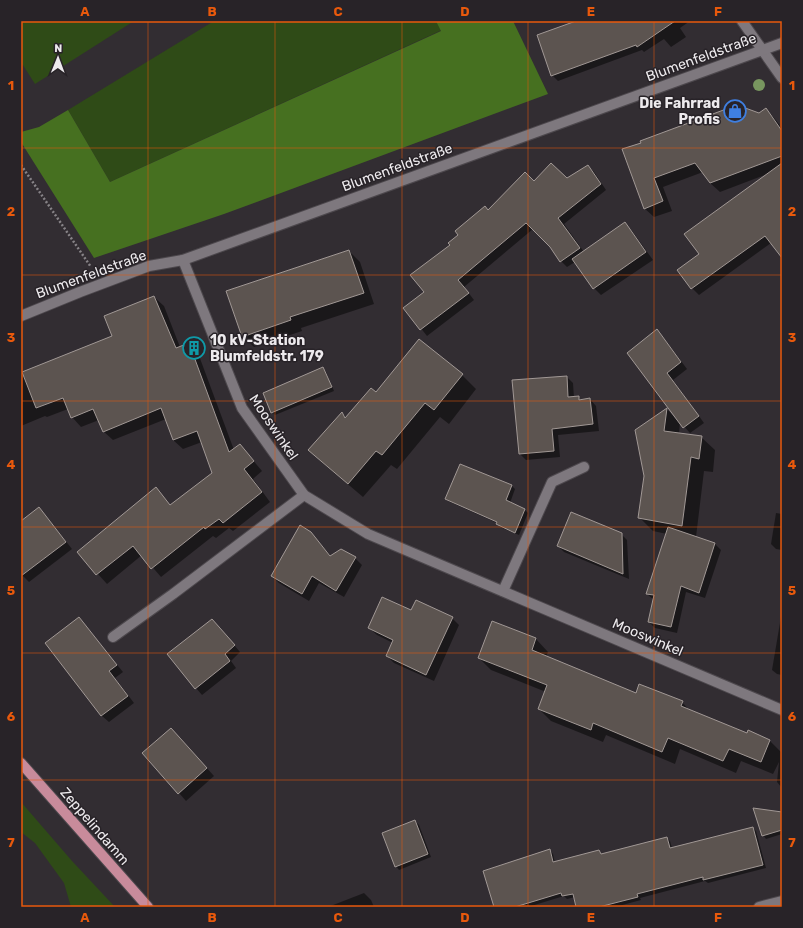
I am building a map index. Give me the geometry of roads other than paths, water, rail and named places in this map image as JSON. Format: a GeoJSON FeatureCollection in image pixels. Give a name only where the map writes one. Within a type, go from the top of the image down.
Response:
{"type":"FeatureCollection","features":[{"type":"Feature","properties":{"kind":"main road","name":"Zeppelindamm"},"geometry":{"type":"LineString","coordinates":[[21,762],[148,907]]}},
{"type":"Feature","properties":{"kind":"street"},"geometry":{"type":"LineString","coordinates":[[742,21],[782,78]]}},
{"type":"Feature","properties":{"kind":"street","name":"Blumenfeldstraße"},"geometry":{"type":"LineString","coordinates":[[21,316],[102,283],[149,266],[183,260],[782,43]]}},
{"type":"Feature","properties":{"kind":"street","name":"Mooswinkel"},"geometry":{"type":"LineString","coordinates":[[183,260],[242,408],[304,494],[368,534],[782,710]]}},
{"type":"Feature","properties":{"kind":"street"},"geometry":{"type":"LineString","coordinates":[[503,591],[552,482],[584,467]]}},
{"type":"Feature","properties":{"kind":"street"},"geometry":{"type":"LineString","coordinates":[[113,637],[173,594],[304,494]]}},
{"type":"Feature","properties":{"kind":"street"},"geometry":{"type":"LineString","coordinates":[[759,907],[782,901]]}},
{"type":"Feature","properties":{"kind":"place","name":"Die Fahrrad Profis"},"geometry":{"type":"Point","coordinates":[735,111]}},
{"type":"Feature","properties":{"kind":"place","name":"10 kV-Station Blumfeldstr. 179"},"geometry":{"type":"Point","coordinates":[194,348]}}]}
